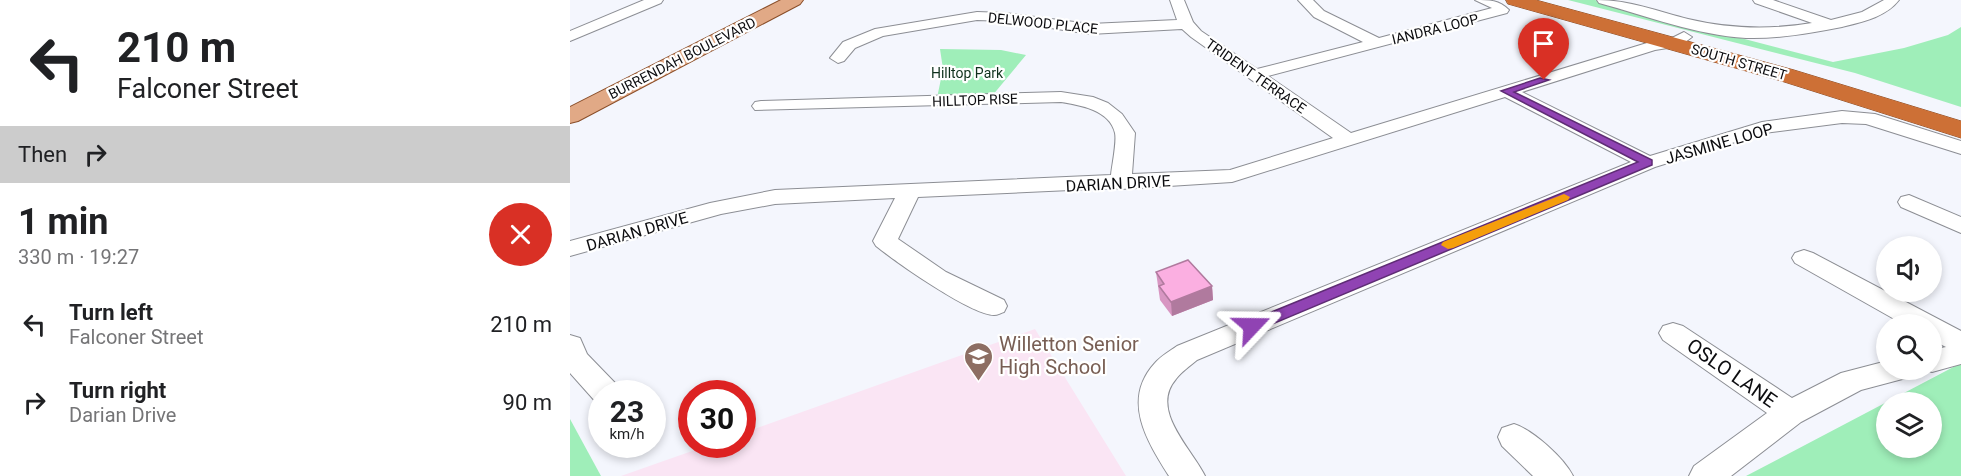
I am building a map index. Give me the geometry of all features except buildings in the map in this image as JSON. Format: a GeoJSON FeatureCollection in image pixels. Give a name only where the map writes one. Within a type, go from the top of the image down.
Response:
{"type":"FeatureCollection","features":[{"type":"Feature","properties":{"kind":"highway","name":"SOUTH STREET"},"geometry":{"type":"LineString","coordinates":[[1515,0],[1668,40],[1961,130]]}},
{"type":"Feature","properties":{"kind":"highway","name":"SOUTH STREET"},"geometry":{"type":"LineString","coordinates":[[1549,0],[1668,40],[1820,74],[1961,118]]}},
{"type":"Feature","properties":{"kind":"main road","name":"BURRENDAH BOULEVARD"},"geometry":{"type":"LineString","coordinates":[[570,108],[780,0]]}},
{"type":"Feature","properties":{"kind":"main road","name":"BURRENDAH BOULEVARD"},"geometry":{"type":"LineString","coordinates":[[570,116],[794,0]]}},
{"type":"Feature","properties":{"kind":"street"},"geometry":{"type":"LineString","coordinates":[[570,36],[656,0]]}},
{"type":"Feature","properties":{"kind":"street","name":"TRIDENT TERRACE"},"geometry":{"type":"LineString","coordinates":[[1177,0],[1186,24],[1196,34],[1350,141]]}},
{"type":"Feature","properties":{"kind":"street","name":"IANDRA LOOP"},"geometry":{"type":"LineString","coordinates":[[1305,0],[1319,14],[1378,43]]}},
{"type":"Feature","properties":{"kind":"street","name":"IANDRA LOOP"},"geometry":{"type":"LineString","coordinates":[[1254,75],[1502,10],[1496,4],[1482,0]]}},
{"type":"Feature","properties":{"kind":"street"},"geometry":{"type":"LineString","coordinates":[[1604,0],[1734,32],[1779,31],[1830,24],[1870,14],[1884,8],[1892,0]]}},
{"type":"Feature","properties":{"kind":"street"},"geometry":{"type":"LineString","coordinates":[[1760,0],[1830,24]]}},
{"type":"Feature","properties":{"kind":"street","name":"DELWOOD PLACE"},"geometry":{"type":"LineString","coordinates":[[838,58],[849,45],[871,35],[948,19],[977,16],[1005,17],[1090,29],[1186,24]]}},
{"type":"Feature","properties":{"kind":"street","name":"DARIAN DRIVE"},"geometry":{"type":"LineString","coordinates":[[570,249],[746,201],[775,197],[1121,183],[1232,176],[1668,40]]}},
{"type":"Feature","properties":{"kind":"street"},"geometry":{"type":"LineString","coordinates":[[1506,91],[1648,163]]}},
{"type":"Feature","properties":{"kind":"street","name":"HILLTOP RISE"},"geometry":{"type":"LineString","coordinates":[[761,106],[1061,97],[1087,101],[1102,107],[1115,118],[1125,133],[1121,183]]}},
{"type":"Feature","properties":{"kind":"street","name":"JASMINE LOOP"},"geometry":{"type":"LineString","coordinates":[[1188,476],[1161,433],[1152,413],[1154,391],[1164,373],[1187,353],[1648,163],[1762,128],[1842,117],[1868,118],[1890,123],[1961,148]]}},
{"type":"Feature","properties":{"kind":"street"},"geometry":{"type":"LineString","coordinates":[[909,192],[885,241],[907,259],[965,293],[994,306]]}},
{"type":"Feature","properties":{"kind":"street"},"geometry":{"type":"LineString","coordinates":[[1910,202],[1961,226]]}},
{"type":"Feature","properties":{"kind":"street"},"geometry":{"type":"LineString","coordinates":[[1804,258],[1907,314]]}},
{"type":"Feature","properties":{"kind":"street","name":"OSLO LANE"},"geometry":{"type":"LineString","coordinates":[[1673,333],[1790,414]]}},
{"type":"Feature","properties":{"kind":"street"},"geometry":{"type":"LineString","coordinates":[[1942,333],[1961,343]]}},
{"type":"Feature","properties":{"kind":"street"},"geometry":{"type":"LineString","coordinates":[[570,345],[574,358],[594,380]]}},
{"type":"Feature","properties":{"kind":"street"},"geometry":{"type":"LineString","coordinates":[[1942,359],[1961,354]]}},
{"type":"Feature","properties":{"kind":"street"},"geometry":{"type":"LineString","coordinates":[[1706,476],[1790,414],[1852,381],[1876,375]]}},
{"type":"Feature","properties":{"kind":"street"},"geometry":{"type":"LineString","coordinates":[[1514,437],[1556,476]]}},
{"type":"Feature","properties":{"kind":"shaded area","name":"Willetton Senior High School"},"geometry":{"type":"Polygon","coordinates":[[[1035,329],[1126,476],[621,476],[678,456],[678,458],[756,458],[756,428],[1035,329]]]}},
{"type":"Feature","properties":{"kind":"green space"},"geometry":{"type":"Polygon","coordinates":[[[1568,0],[1595,0],[1833,62],[1904,48],[1948,35],[1961,27],[1961,107],[1855,73],[1568,0]]]}},
{"type":"Feature","properties":{"kind":"green space","name":"Hilltop Park"},"geometry":{"type":"Polygon","coordinates":[[[940,49],[1001,50],[1026,55],[992,96],[937,98],[943,69],[940,49]]]}},
{"type":"Feature","properties":{"kind":"green space"},"geometry":{"type":"Polygon","coordinates":[[[1961,363],[1961,476],[1746,476],[1876,408],[1876,458],[1942,458],[1942,392],[1906,392],[1929,380],[1942,380],[1942,373],[1961,363]]]}},
{"type":"Feature","properties":{"kind":"green space"},"geometry":{"type":"Polygon","coordinates":[[[570,419],[588,452],[588,458],[591,458],[601,476],[570,476],[570,419]]]}},
{"type":"Feature","properties":{"kind":"slow traffic"},"geometry":{"type":"LineString","coordinates":[[1448,245],[1564,197]]}},
{"type":"Feature","properties":{"kind":"place","name":"Willetton Senior High School"},"geometry":{"type":"Point","coordinates":[978,382]}},
{"type":"Feature","properties":{"kind":"route"},"geometry":{"type":"LineString","coordinates":[[1252,326],[1648,163],[1506,91],[1544,80]]}}]}
